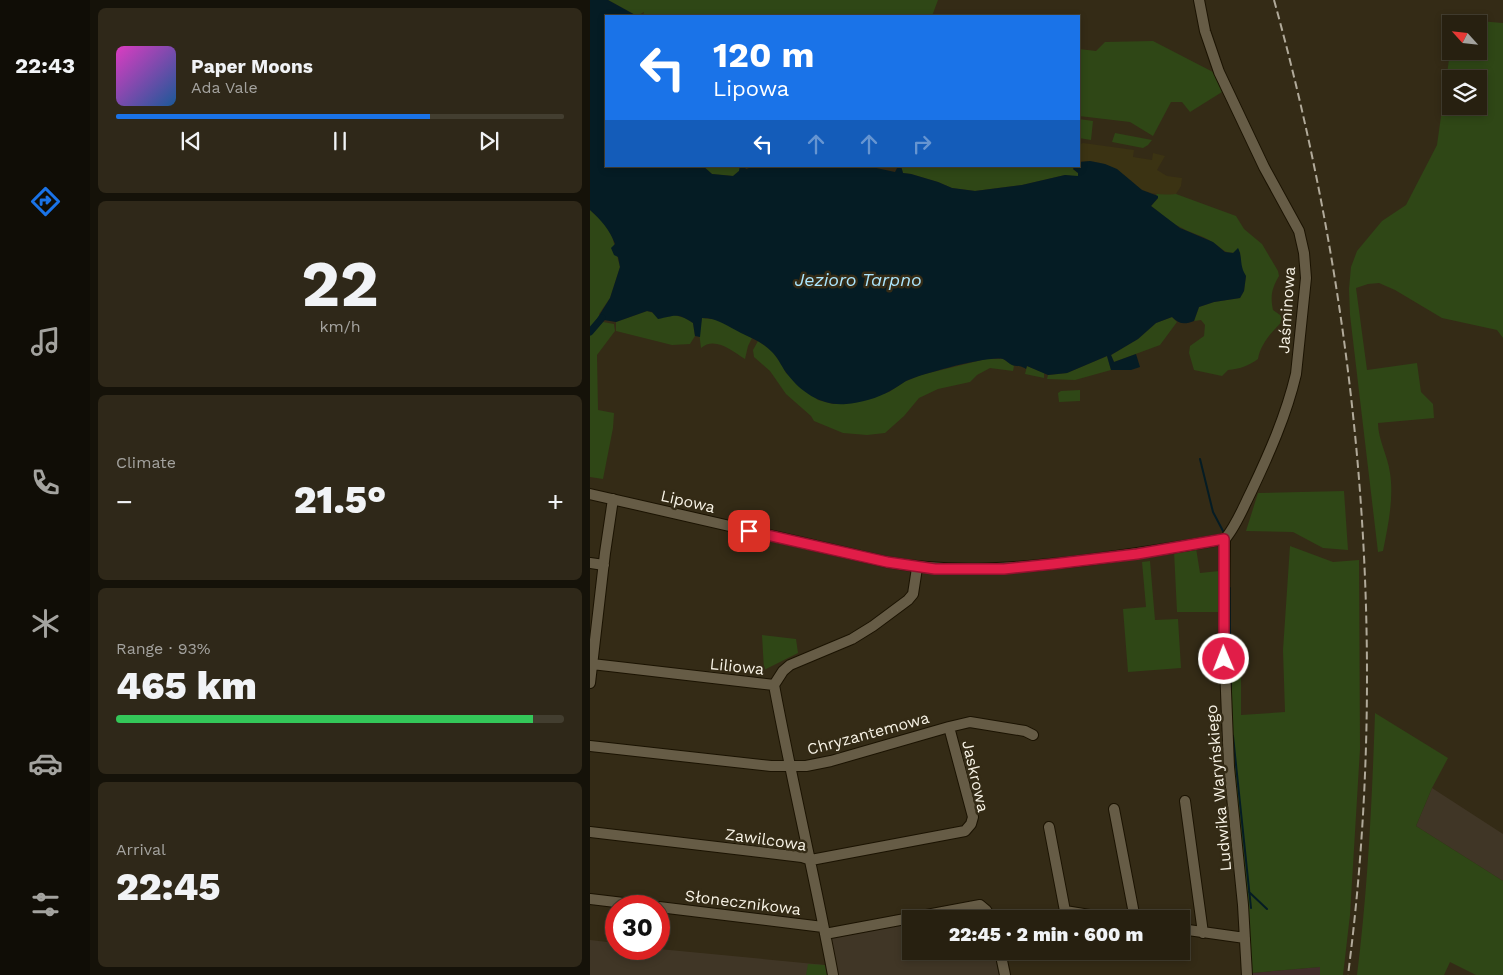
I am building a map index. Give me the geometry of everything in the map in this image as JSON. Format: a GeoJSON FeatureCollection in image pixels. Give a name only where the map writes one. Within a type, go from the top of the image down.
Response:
{"type":"FeatureCollection","features":[{"type":"Feature","properties":{"kind":"street","name":"Jaśminowa"},"geometry":{"type":"LineString","coordinates":[[1199,0],[1204,31],[1219,72],[1264,167],[1299,231],[1304,253],[1306,278],[1296,374],[1281,426],[1268,458],[1247,500],[1224,539]]}},
{"type":"Feature","properties":{"kind":"street","name":"Lipowa"},"geometry":{"type":"LineString","coordinates":[[590,494],[917,568],[1004,569],[1137,554],[1224,539]]}},
{"type":"Feature","properties":{"kind":"street"},"geometry":{"type":"LineString","coordinates":[[590,683],[613,499]]}},
{"type":"Feature","properties":{"kind":"street","name":"Ludwika Waryńskiego"},"geometry":{"type":"LineString","coordinates":[[1224,539],[1224,650],[1228,749],[1243,905],[1247,975]]}},
{"type":"Feature","properties":{"kind":"street"},"geometry":{"type":"LineString","coordinates":[[590,563],[604,565]]}},
{"type":"Feature","properties":{"kind":"street","name":"Liliowa"},"geometry":{"type":"LineString","coordinates":[[592,664],[774,685],[790,665],[852,639],[874,626],[908,600],[914,594],[917,568]]}},
{"type":"Feature","properties":{"kind":"street"},"geometry":{"type":"LineString","coordinates":[[774,685],[833,975]]}},
{"type":"Feature","properties":{"kind":"street","name":"Chryzantemowa"},"geometry":{"type":"LineString","coordinates":[[590,746],[771,766],[806,766],[831,761],[948,726],[970,722],[1025,731],[1033,735]]}},
{"type":"Feature","properties":{"kind":"street","name":"Jaskrowa"},"geometry":{"type":"LineString","coordinates":[[948,726],[973,817],[971,824],[965,831]]}},
{"type":"Feature","properties":{"kind":"street"},"geometry":{"type":"LineString","coordinates":[[1185,801],[1203,932]]}},
{"type":"Feature","properties":{"kind":"street"},"geometry":{"type":"LineString","coordinates":[[1114,809],[1134,910]]}},
{"type":"Feature","properties":{"kind":"street"},"geometry":{"type":"LineString","coordinates":[[1049,827],[1065,910]]}},
{"type":"Feature","properties":{"kind":"street","name":"Zawilcowa"},"geometry":{"type":"LineString","coordinates":[[590,832],[802,857],[811,860],[965,831]]}},
{"type":"Feature","properties":{"kind":"street"},"geometry":{"type":"LineString","coordinates":[[590,899],[605,901]]}},
{"type":"Feature","properties":{"kind":"street","name":"Słonecznikowa"},"geometry":{"type":"LineString","coordinates":[[950,910],[980,905],[986,910]]}},
{"type":"Feature","properties":{"kind":"street","name":"Słonecznikowa"},"geometry":{"type":"LineString","coordinates":[[670,910],[824,931],[902,918]]}},
{"type":"Feature","properties":{"kind":"street"},"geometry":{"type":"LineString","coordinates":[[1190,930],[1245,938]]}},
{"type":"Feature","properties":{"kind":"street"},"geometry":{"type":"LineString","coordinates":[[1002,960],[1005,975]]}},
{"type":"Feature","properties":{"kind":"shaded area"},"geometry":{"type":"Polygon","coordinates":[[[1432,788],[1503,834],[1503,881],[1416,826],[1432,788]]]}},
{"type":"Feature","properties":{"kind":"shaded area"},"geometry":{"type":"Polygon","coordinates":[[[979,907],[981,910],[964,910],[979,907]]]}},
{"type":"Feature","properties":{"kind":"shaded area"},"geometry":{"type":"Polygon","coordinates":[[[902,922],[902,960],[996,960],[999,975],[838,975],[831,937],[902,922]]]}},
{"type":"Feature","properties":{"kind":"shaded area"},"geometry":{"type":"Polygon","coordinates":[[[590,940],[605,942],[605,960],[670,960],[670,950],[825,965],[827,975],[590,975],[590,940]]]}},
{"type":"Feature","properties":{"kind":"shaded area"},"geometry":{"type":"Polygon","coordinates":[[[1320,967],[1320,975],[1251,975],[1251,973],[1320,967]]]}},
{"type":"Feature","properties":{"kind":"green space"},"geometry":{"type":"Polygon","coordinates":[[[608,0],[938,0],[932,15],[643,15],[644,12],[635,15],[608,0]]]}},
{"type":"Feature","properties":{"kind":"green space"},"geometry":{"type":"Polygon","coordinates":[[[1488,22],[1503,23],[1503,338],[1497,330],[1442,318],[1395,290],[1379,283],[1356,288],[1367,370],[1417,363],[1421,392],[1433,404],[1434,418],[1378,423],[1389,467],[1391,492],[1390,512],[1383,551],[1378,552],[1350,315],[1349,289],[1351,267],[1357,251],[1382,221],[1406,205],[1437,145],[1442,109],[1442,115],[1487,115],[1487,70],[1448,70],[1449,60],[1488,60],[1488,22]]]}},
{"type":"Feature","properties":{"kind":"green space"},"geometry":{"type":"Polygon","coordinates":[[[1153,41],[1213,72],[1222,92],[1190,112],[1182,102],[1171,102],[1153,136],[1130,122],[1080,116],[1080,49],[1096,51],[1105,42],[1153,41]]]}},
{"type":"Feature","properties":{"kind":"green space"},"geometry":{"type":"Polygon","coordinates":[[[1080,119],[1093,121],[1091,140],[1080,138],[1080,119]]]}},
{"type":"Feature","properties":{"kind":"green space"},"geometry":{"type":"Polygon","coordinates":[[[1115,133],[1152,140],[1143,148],[1112,142],[1115,133]]]}},
{"type":"Feature","properties":{"kind":"green space"},"geometry":{"type":"Polygon","coordinates":[[[704,167],[740,167],[739,171],[733,176],[712,174],[704,167]]]}},
{"type":"Feature","properties":{"kind":"green space"},"geometry":{"type":"Polygon","coordinates":[[[901,167],[1074,167],[1073,169],[1078,173],[1079,177],[1065,175],[1022,185],[975,191],[952,188],[938,182],[903,173],[901,167]]]}},
{"type":"Feature","properties":{"kind":"green space"},"geometry":{"type":"Polygon","coordinates":[[[1156,194],[1176,194],[1236,216],[1244,229],[1262,244],[1278,271],[1279,276],[1272,292],[1272,305],[1273,310],[1280,315],[1283,321],[1267,338],[1258,359],[1251,364],[1228,370],[1222,376],[1194,370],[1189,353],[1190,346],[1204,336],[1205,325],[1201,320],[1194,321],[1199,307],[1214,302],[1240,298],[1244,291],[1246,276],[1241,269],[1240,252],[1224,251],[1208,240],[1172,223],[1151,206],[1158,198],[1156,194]]]}},
{"type":"Feature","properties":{"kind":"green space"},"geometry":{"type":"Polygon","coordinates":[[[590,210],[603,222],[612,236],[620,267],[610,298],[599,314],[603,322],[614,324],[615,331],[597,355],[598,410],[614,413],[603,479],[590,477],[590,210]]]}},
{"type":"Feature","properties":{"kind":"green space"},"geometry":{"type":"Polygon","coordinates":[[[647,311],[666,317],[674,315],[685,318],[693,323],[695,336],[690,344],[672,345],[616,331],[616,322],[647,311]]]}},
{"type":"Feature","properties":{"kind":"green space"},"geometry":{"type":"Polygon","coordinates":[[[1172,317],[1177,322],[1160,345],[1114,362],[1111,355],[1138,339],[1156,323],[1172,317]]]}},
{"type":"Feature","properties":{"kind":"green space"},"geometry":{"type":"Polygon","coordinates":[[[702,318],[719,320],[752,338],[745,359],[718,344],[706,345],[701,348],[699,332],[702,318]]]}},
{"type":"Feature","properties":{"kind":"green space"},"geometry":{"type":"Polygon","coordinates":[[[758,341],[772,351],[786,373],[818,400],[833,404],[846,404],[889,392],[904,382],[921,375],[986,359],[1003,359],[1014,366],[1013,371],[990,368],[977,375],[970,382],[938,389],[919,398],[904,416],[885,433],[867,435],[843,433],[814,421],[811,416],[786,394],[770,371],[754,357],[753,350],[758,341]]]}},
{"type":"Feature","properties":{"kind":"green space"},"geometry":{"type":"Polygon","coordinates":[[[1107,356],[1111,370],[1075,380],[1047,379],[1048,375],[1067,373],[1107,356]]]}},
{"type":"Feature","properties":{"kind":"green space"},"geometry":{"type":"Polygon","coordinates":[[[1027,366],[1044,373],[1044,378],[1025,374],[1027,366]]]}},
{"type":"Feature","properties":{"kind":"green space"},"geometry":{"type":"Polygon","coordinates":[[[1080,390],[1080,401],[1059,402],[1058,393],[1061,391],[1080,390]]]}},
{"type":"Feature","properties":{"kind":"green space"},"geometry":{"type":"Polygon","coordinates":[[[1344,491],[1348,550],[1323,548],[1293,532],[1246,531],[1258,493],[1344,491]]]}},
{"type":"Feature","properties":{"kind":"green space"},"geometry":{"type":"Polygon","coordinates":[[[1290,546],[1333,562],[1359,560],[1360,749],[1350,915],[1343,975],[1320,975],[1320,967],[1251,973],[1232,747],[1229,653],[1241,653],[1241,715],[1285,712],[1283,650],[1290,546]]]}},
{"type":"Feature","properties":{"kind":"green space"},"geometry":{"type":"Polygon","coordinates":[[[1196,548],[1200,573],[1219,571],[1219,612],[1177,612],[1174,551],[1196,548]]]}},
{"type":"Feature","properties":{"kind":"green space"},"geometry":{"type":"Polygon","coordinates":[[[1150,561],[1155,620],[1178,619],[1181,668],[1128,672],[1123,609],[1146,607],[1142,562],[1150,561]]]}},
{"type":"Feature","properties":{"kind":"green space"},"geometry":{"type":"Polygon","coordinates":[[[762,635],[796,639],[798,653],[764,670],[762,635]]]}},
{"type":"Feature","properties":{"kind":"green space"},"geometry":{"type":"Polygon","coordinates":[[[1375,713],[1448,758],[1432,788],[1416,826],[1503,881],[1503,975],[1476,975],[1450,962],[1444,975],[1357,975],[1369,844],[1375,713]]]}},
{"type":"Feature","properties":{"kind":"green space"},"geometry":{"type":"Polygon","coordinates":[[[808,964],[825,965],[827,975],[806,975],[808,964]]]}},
{"type":"Feature","properties":{"kind":"sand"},"geometry":{"type":"Polygon","coordinates":[[[1083,143],[1134,150],[1133,157],[1152,160],[1153,153],[1165,156],[1157,170],[1167,176],[1182,178],[1181,186],[1176,194],[1164,195],[1143,190],[1112,168],[1099,163],[1080,162],[1080,144],[1083,143]]]}},
{"type":"Feature","properties":{"kind":"water","name":"Jezioro Tarpno"},"geometry":{"type":"Polygon","coordinates":[[[590,0],[608,0],[635,15],[605,15],[605,167],[704,167],[712,174],[733,176],[739,171],[740,167],[746,169],[752,167],[872,167],[895,172],[898,167],[901,167],[903,173],[938,182],[952,188],[975,191],[1022,185],[1065,175],[1078,176],[1078,173],[1073,169],[1074,167],[1080,167],[1080,162],[1090,161],[1117,169],[1142,190],[1158,196],[1151,206],[1180,228],[1213,242],[1225,252],[1233,253],[1238,248],[1242,268],[1246,276],[1244,291],[1240,298],[1214,302],[1199,307],[1194,321],[1182,323],[1172,317],[1156,323],[1138,339],[1111,355],[1114,362],[1136,354],[1140,367],[1131,370],[1111,370],[1107,356],[1067,373],[1048,375],[1027,366],[1026,369],[1012,365],[1003,359],[984,360],[926,374],[906,381],[880,396],[863,401],[837,404],[829,403],[806,393],[786,372],[775,355],[766,346],[713,319],[702,318],[700,337],[695,336],[693,323],[683,317],[675,316],[658,319],[652,312],[647,311],[616,322],[604,320],[599,326],[595,322],[610,298],[620,267],[618,257],[614,255],[611,248],[615,244],[611,234],[590,210],[590,0]]]}},
{"type":"Feature","properties":{"kind":"waterway"},"geometry":{"type":"LineString","coordinates":[[590,332],[602,318]]}},
{"type":"Feature","properties":{"kind":"waterway"},"geometry":{"type":"LineString","coordinates":[[1200,459],[1213,512],[1223,531]]}},
{"type":"Feature","properties":{"kind":"waterway"},"geometry":{"type":"LineString","coordinates":[[1230,588],[1230,634]]}},
{"type":"Feature","properties":{"kind":"waterway"},"geometry":{"type":"LineString","coordinates":[[1230,646],[1231,689]]}},
{"type":"Feature","properties":{"kind":"waterway"},"geometry":{"type":"LineString","coordinates":[[1233,736],[1251,908]]}},
{"type":"Feature","properties":{"kind":"waterway"},"geometry":{"type":"LineString","coordinates":[[1249,892],[1267,909]]}},
{"type":"Feature","properties":{"kind":"railway"},"geometry":{"type":"LineString","coordinates":[[1274,0],[1304,119],[1328,239],[1347,361],[1359,484],[1366,607],[1366,730],[1360,853],[1348,975]]}},
{"type":"Feature","properties":{"kind":"route"},"geometry":{"type":"LineString","coordinates":[[749,531],[917,568],[969,570],[1004,569],[1137,554],[1224,539],[1224,659]]}}]}
